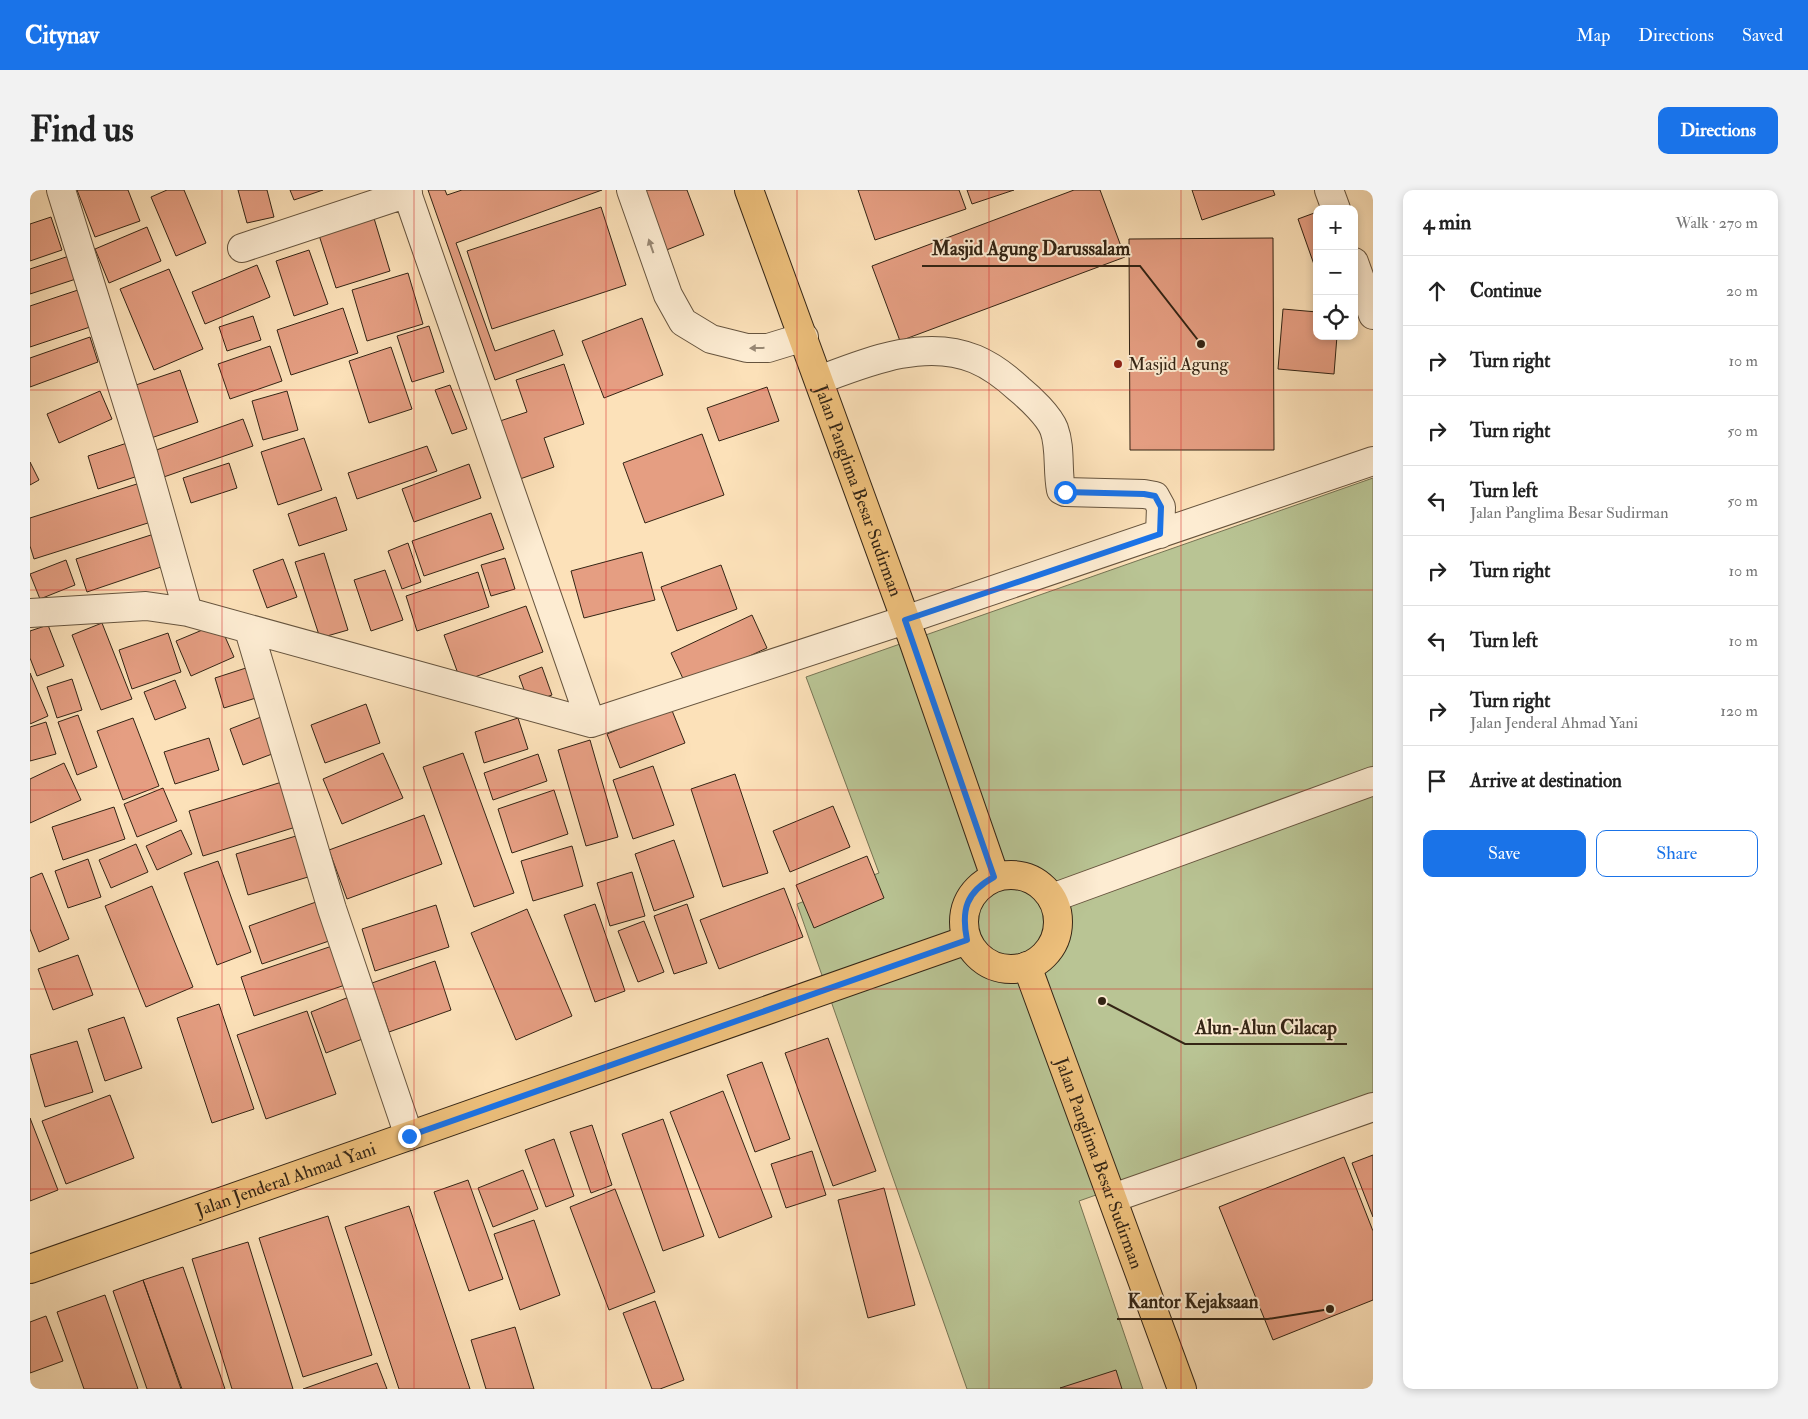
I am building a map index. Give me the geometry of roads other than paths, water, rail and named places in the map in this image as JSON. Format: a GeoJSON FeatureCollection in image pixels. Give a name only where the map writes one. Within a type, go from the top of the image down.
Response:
{"type":"FeatureCollection","features":[{"type":"Feature","properties":{"kind":"main road","name":"Jalan Panglima Besar Sudirman"},"geometry":{"type":"LineString","coordinates":[[749,190],[804,337],[905,620],[994,877]]}},
{"type":"Feature","properties":{"kind":"main road"},"geometry":{"type":"LineString","coordinates":[[1010,874],[1026,877],[1041,885],[1052,898],[1057,913],[1057,930],[1052,945],[1042,958],[1027,966],[1009,969],[992,965],[978,955],[967,940],[964,923],[966,908],[972,895],[981,884],[994,877],[1010,874]]}},
{"type":"Feature","properties":{"kind":"main road","name":"Jalan Jenderal Ahmad Yani"},"geometry":{"type":"LineString","coordinates":[[30,1269],[967,940]]}},
{"type":"Feature","properties":{"kind":"main road","name":"Jalan Panglima Besar Sudirman"},"geometry":{"type":"LineString","coordinates":[[1027,966],[1182,1389]]}},
{"type":"Feature","properties":{"kind":"street"},"geometry":{"type":"LineString","coordinates":[[61,190],[143,453],[188,612]]}},
{"type":"Feature","properties":{"kind":"street"},"geometry":{"type":"LineString","coordinates":[[631,190],[668,295],[683,322],[711,339],[747,348],[768,348],[804,337]]}},
{"type":"Feature","properties":{"kind":"street"},"geometry":{"type":"LineString","coordinates":[[1329,190],[1335,205]]}},
{"type":"Feature","properties":{"kind":"street"},"geometry":{"type":"LineString","coordinates":[[242,248],[407,192],[591,723]]}},
{"type":"Feature","properties":{"kind":"street"},"geometry":{"type":"LineString","coordinates":[[1358,273],[1373,315]]}},
{"type":"Feature","properties":{"kind":"street"},"geometry":{"type":"LineString","coordinates":[[819,380],[863,364],[910,352],[946,351],[975,358],[1004,375],[1028,396],[1050,422],[1056,439],[1060,486],[1063,492],[1155,496],[1161,507],[1160,534]]}},
{"type":"Feature","properties":{"kind":"street"},"geometry":{"type":"LineString","coordinates":[[30,613],[146,606],[188,612],[591,723],[905,620],[1373,461]]}},
{"type":"Feature","properties":{"kind":"street"},"geometry":{"type":"LineString","coordinates":[[249,630],[332,909],[409,1136]]}},
{"type":"Feature","properties":{"kind":"street"},"geometry":{"type":"LineString","coordinates":[[1052,898],[1373,781]]}},
{"type":"Feature","properties":{"kind":"street"},"geometry":{"type":"LineString","coordinates":[[1112,1198],[1373,1107]]}},
{"type":"Feature","properties":{"kind":"place","name":"Masjid Agung Darussalam"},"geometry":{"type":"Point","coordinates":[1201,344]}},
{"type":"Feature","properties":{"kind":"place","name":"Masjid Agung"},"geometry":{"type":"Point","coordinates":[1118,364]}},
{"type":"Feature","properties":{"kind":"place","name":"Alun-Alun Cilacap"},"geometry":{"type":"Point","coordinates":[1102,1001]}},
{"type":"Feature","properties":{"kind":"place","name":"Kantor Kejaksaan"},"geometry":{"type":"Point","coordinates":[1330,1309]}}]}
